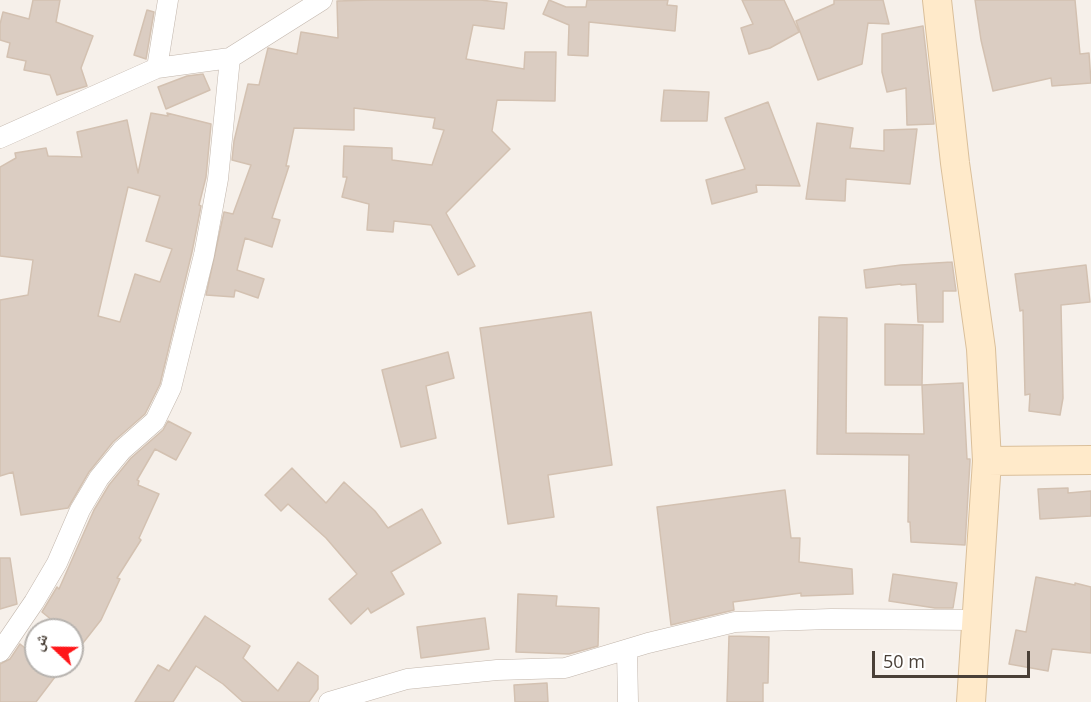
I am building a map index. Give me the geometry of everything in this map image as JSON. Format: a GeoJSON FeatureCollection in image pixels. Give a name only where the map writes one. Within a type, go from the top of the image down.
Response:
{"type":"FeatureCollection","features":[{"type":"Feature","properties":{"kind":"main road"},"geometry":{"type":"LineString","coordinates":[[938,0],[955,163],[981,349],[987,461],[971,702]]}},
{"type":"Feature","properties":{"kind":"main road"},"geometry":{"type":"LineString","coordinates":[[987,461],[1091,460]]}},
{"type":"Feature","properties":{"kind":"street"},"geometry":{"type":"LineString","coordinates":[[156,68],[168,0]]}},
{"type":"Feature","properties":{"kind":"street"},"geometry":{"type":"LineString","coordinates":[[0,138],[156,68],[230,58],[322,0]]}},
{"type":"Feature","properties":{"kind":"street"},"geometry":{"type":"LineString","coordinates":[[0,652],[57,563],[80,510],[99,478],[122,450],[155,421],[171,388],[204,255],[216,190],[230,58]]}},
{"type":"Feature","properties":{"kind":"street"},"geometry":{"type":"LineString","coordinates":[[330,702],[408,679],[497,670],[565,668],[735,622],[831,619],[976,620]]}},
{"type":"Feature","properties":{"kind":"street"},"geometry":{"type":"LineString","coordinates":[[627,650],[628,702]]}},
{"type":"Feature","properties":{"kind":"building"},"geometry":{"type":"Polygon","coordinates":[[[33,0],[60,0],[56,22],[93,36],[81,68],[87,86],[57,95],[50,75],[24,70],[26,61],[7,57],[10,43],[0,40],[3,12],[29,19],[33,0]]]}},
{"type":"Feature","properties":{"kind":"building"},"geometry":{"type":"Polygon","coordinates":[[[480,0],[507,3],[504,29],[473,25],[466,59],[524,69],[525,52],[556,52],[555,101],[497,100],[492,131],[510,149],[446,213],[475,266],[458,275],[431,225],[394,221],[393,232],[367,230],[369,204],[342,197],[347,177],[343,177],[344,146],[392,148],[392,160],[432,165],[444,130],[433,128],[435,118],[354,108],[354,130],[294,128],[286,166],[289,166],[272,218],[280,220],[272,247],[245,238],[237,270],[264,279],[258,298],[235,290],[234,297],[206,295],[224,212],[233,214],[251,165],[232,160],[234,141],[248,84],[259,85],[268,48],[297,54],[301,32],[338,38],[337,1],[480,0]]]}},
{"type":"Feature","properties":{"kind":"building"},"geometry":{"type":"Polygon","coordinates":[[[549,0],[566,7],[586,7],[587,0],[668,0],[667,5],[677,6],[675,31],[589,22],[588,56],[568,55],[569,25],[543,14],[549,0]]]}},
{"type":"Feature","properties":{"kind":"building"},"geometry":{"type":"Polygon","coordinates":[[[742,0],[784,0],[799,32],[770,48],[749,54],[741,28],[753,24],[742,0]]]}},
{"type":"Feature","properties":{"kind":"building"},"geometry":{"type":"Polygon","coordinates":[[[834,0],[883,0],[889,24],[868,23],[862,64],[818,80],[796,21],[834,4],[834,0]]]}},
{"type":"Feature","properties":{"kind":"building"},"geometry":{"type":"Polygon","coordinates":[[[975,0],[1075,0],[1080,54],[1089,53],[1091,83],[1052,86],[1051,78],[993,91],[981,40],[975,0]]]}},
{"type":"Feature","properties":{"kind":"building"},"geometry":{"type":"Polygon","coordinates":[[[147,10],[154,12],[146,59],[134,55],[147,10]]]}},
{"type":"Feature","properties":{"kind":"building"},"geometry":{"type":"Polygon","coordinates":[[[923,26],[934,124],[907,125],[906,88],[887,92],[882,72],[882,34],[923,26]]]}},
{"type":"Feature","properties":{"kind":"building"},"geometry":{"type":"Polygon","coordinates":[[[203,74],[210,90],[166,109],[158,87],[187,76],[203,74]]]}},
{"type":"Feature","properties":{"kind":"building"},"geometry":{"type":"Polygon","coordinates":[[[664,90],[709,92],[707,121],[661,121],[664,90]]]}},
{"type":"Feature","properties":{"kind":"building"},"geometry":{"type":"Polygon","coordinates":[[[768,102],[800,186],[756,185],[757,192],[712,204],[706,180],[745,169],[725,118],[768,102]]]}},
{"type":"Feature","properties":{"kind":"building"},"geometry":{"type":"Polygon","coordinates":[[[151,113],[168,116],[167,113],[211,124],[206,177],[192,252],[160,384],[145,414],[113,442],[89,472],[68,508],[21,515],[13,472],[0,476],[0,300],[28,295],[33,260],[0,256],[0,167],[16,158],[15,153],[46,148],[48,156],[82,157],[77,132],[127,120],[138,173],[151,113]],[[128,187],[98,316],[120,322],[135,274],[160,282],[172,249],[146,241],[160,196],[128,187]]]}},
{"type":"Feature","properties":{"kind":"building"},"geometry":{"type":"Polygon","coordinates":[[[817,123],[853,128],[850,148],[884,151],[884,130],[917,129],[910,184],[846,179],[845,201],[806,199],[817,123]]]}},
{"type":"Feature","properties":{"kind":"building"},"geometry":{"type":"Polygon","coordinates":[[[952,262],[956,291],[943,291],[943,322],[918,322],[916,284],[866,288],[864,270],[952,262]]]}},
{"type":"Feature","properties":{"kind":"building"},"geometry":{"type":"Polygon","coordinates":[[[1086,265],[1090,302],[1061,305],[1063,398],[1060,415],[1029,411],[1030,394],[1025,395],[1023,310],[1020,311],[1015,274],[1086,265]]]}},
{"type":"Feature","properties":{"kind":"building"},"geometry":{"type":"Polygon","coordinates":[[[591,312],[612,465],[548,475],[554,517],[508,524],[480,328],[591,312]]]}},
{"type":"Feature","properties":{"kind":"building"},"geometry":{"type":"Polygon","coordinates":[[[819,317],[847,318],[846,433],[924,434],[922,385],[963,383],[967,459],[970,459],[965,545],[911,542],[910,522],[908,522],[909,455],[817,454],[819,317]]]}},
{"type":"Feature","properties":{"kind":"building"},"geometry":{"type":"Polygon","coordinates":[[[885,324],[923,325],[922,385],[885,385],[885,324]]]}},
{"type":"Feature","properties":{"kind":"building"},"geometry":{"type":"Polygon","coordinates":[[[448,352],[454,378],[426,386],[436,438],[401,447],[382,370],[448,352]]]}},
{"type":"Feature","properties":{"kind":"building"},"geometry":{"type":"Polygon","coordinates":[[[168,421],[191,433],[176,460],[155,449],[137,480],[138,485],[159,494],[139,538],[141,540],[117,578],[120,579],[101,620],[84,642],[84,618],[49,618],[42,612],[57,587],[59,589],[94,510],[109,485],[131,458],[163,430],[168,421]]]}},
{"type":"Feature","properties":{"kind":"building"},"geometry":{"type":"Polygon","coordinates":[[[292,468],[326,503],[344,482],[375,511],[388,528],[422,509],[441,543],[391,572],[404,594],[371,613],[368,608],[351,624],[329,599],[357,574],[326,538],[288,504],[281,511],[265,495],[292,468]]]}},
{"type":"Feature","properties":{"kind":"building"},"geometry":{"type":"Polygon","coordinates":[[[1068,488],[1068,493],[1091,491],[1091,516],[1040,519],[1038,489],[1068,488]]]}},
{"type":"Feature","properties":{"kind":"building"},"geometry":{"type":"Polygon","coordinates":[[[785,490],[791,538],[800,538],[799,562],[852,569],[853,594],[801,596],[801,593],[733,602],[734,610],[671,625],[657,507],[785,490]]]}},
{"type":"Feature","properties":{"kind":"building"},"geometry":{"type":"Polygon","coordinates":[[[0,558],[10,558],[17,604],[0,609],[0,558]]]}},
{"type":"Feature","properties":{"kind":"building"},"geometry":{"type":"Polygon","coordinates":[[[893,574],[957,583],[953,608],[935,608],[889,601],[893,574]]]}},
{"type":"Feature","properties":{"kind":"building"},"geometry":{"type":"Polygon","coordinates":[[[1036,577],[1091,587],[1091,653],[1052,649],[1048,671],[1009,664],[1016,630],[1026,632],[1036,577]]]}},
{"type":"Feature","properties":{"kind":"building"},"geometry":{"type":"Polygon","coordinates":[[[518,594],[557,596],[556,606],[599,608],[598,646],[569,654],[516,652],[518,594]]]}},
{"type":"Feature","properties":{"kind":"building"},"geometry":{"type":"Polygon","coordinates":[[[205,616],[250,646],[243,658],[278,691],[298,662],[318,676],[318,689],[309,702],[243,702],[223,684],[196,666],[173,702],[135,702],[158,665],[169,671],[205,616]]]}},
{"type":"Feature","properties":{"kind":"building"},"geometry":{"type":"Polygon","coordinates":[[[485,618],[489,649],[421,658],[417,627],[485,618]]]}},
{"type":"Feature","properties":{"kind":"building"},"geometry":{"type":"Polygon","coordinates":[[[729,636],[769,637],[768,683],[763,683],[763,702],[727,702],[729,636]]]}},
{"type":"Feature","properties":{"kind":"building"},"geometry":{"type":"Polygon","coordinates":[[[20,644],[24,647],[24,678],[54,678],[36,702],[0,702],[0,664],[10,659],[20,644]]]}},
{"type":"Feature","properties":{"kind":"building"},"geometry":{"type":"Polygon","coordinates":[[[547,683],[548,702],[515,702],[514,685],[547,683]]]}}]}
